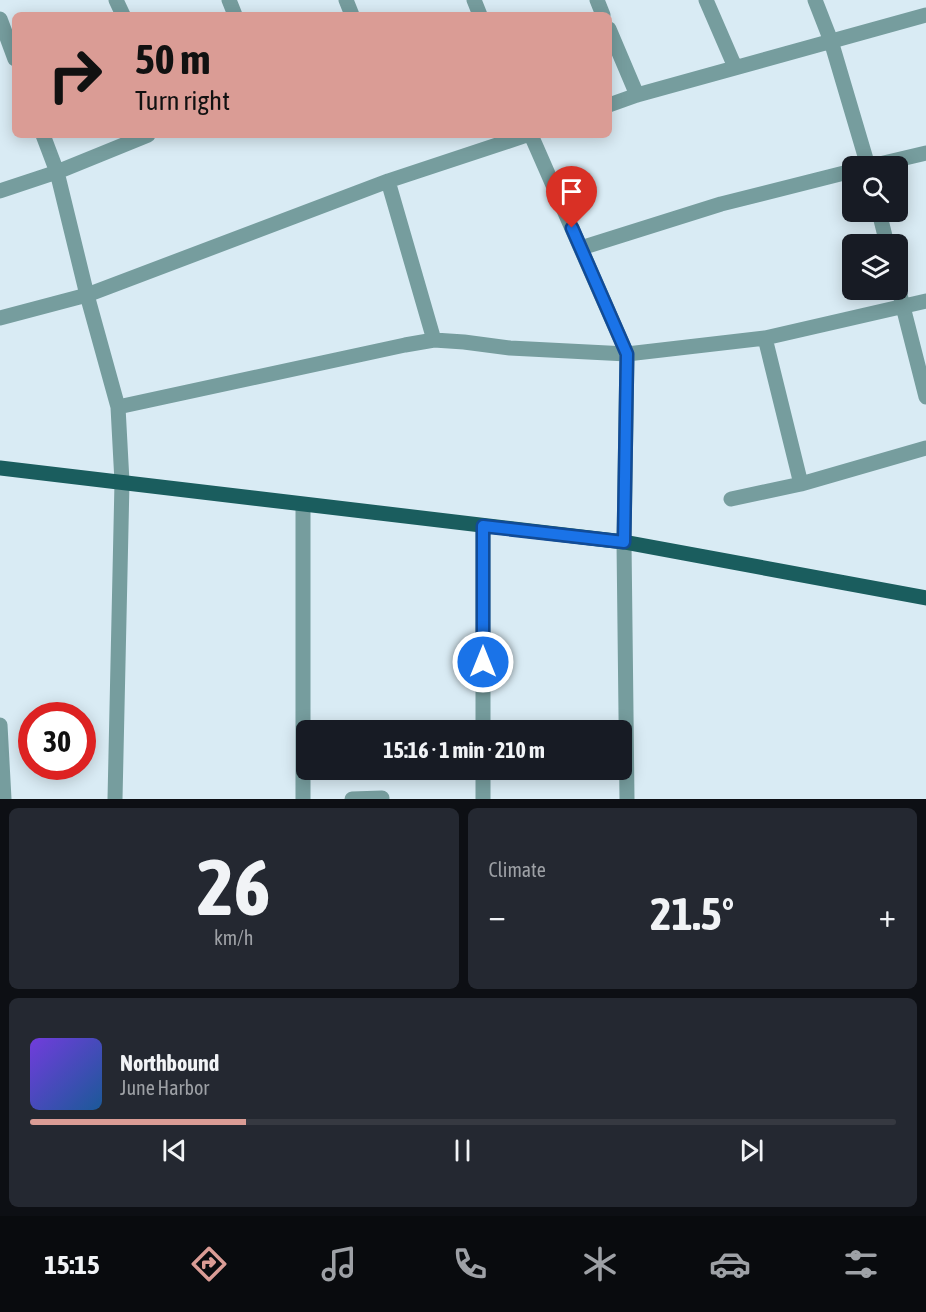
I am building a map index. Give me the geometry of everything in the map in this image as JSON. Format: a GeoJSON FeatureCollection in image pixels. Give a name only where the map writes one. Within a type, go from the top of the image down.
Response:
{"type":"FeatureCollection","features":[{"type":"Feature","properties":{"kind":"main road"},"geometry":{"type":"LineString","coordinates":[[0,468],[624,542],[926,598]]}},
{"type":"Feature","properties":{"kind":"street"},"geometry":{"type":"LineString","coordinates":[[706,0],[735,67]]}},
{"type":"Feature","properties":{"kind":"street"},"geometry":{"type":"LineString","coordinates":[[815,0],[831,41],[867,156]]}},
{"type":"Feature","properties":{"kind":"street"},"geometry":{"type":"LineString","coordinates":[[612,104],[735,67],[926,15]]}},
{"type":"Feature","properties":{"kind":"street"},"geometry":{"type":"LineString","coordinates":[[0,19],[12,52]]}},
{"type":"Feature","properties":{"kind":"street"},"geometry":{"type":"LineString","coordinates":[[612,36],[637,95]]}},
{"type":"Feature","properties":{"kind":"street"},"geometry":{"type":"LineString","coordinates":[[44,138],[57,172],[87,295],[118,407],[122,482],[115,799]]}},
{"type":"Feature","properties":{"kind":"street"},"geometry":{"type":"LineString","coordinates":[[0,191],[57,172],[141,138]]}},
{"type":"Feature","properties":{"kind":"street"},"geometry":{"type":"LineString","coordinates":[[0,318],[87,295],[388,182],[520,138]]}},
{"type":"Feature","properties":{"kind":"street"},"geometry":{"type":"LineString","coordinates":[[530,138],[627,354],[624,542],[627,799]]}},
{"type":"Feature","properties":{"kind":"street"},"geometry":{"type":"LineString","coordinates":[[908,157],[926,153]]}},
{"type":"Feature","properties":{"kind":"street"},"geometry":{"type":"LineString","coordinates":[[581,248],[721,204],[842,174]]}},
{"type":"Feature","properties":{"kind":"street"},"geometry":{"type":"LineString","coordinates":[[388,182],[434,340]]}},
{"type":"Feature","properties":{"kind":"street"},"geometry":{"type":"LineString","coordinates":[[902,300],[926,397]]}},
{"type":"Feature","properties":{"kind":"street"},"geometry":{"type":"LineString","coordinates":[[118,407],[434,340],[510,348],[627,354],[765,338],[926,301]]}},
{"type":"Feature","properties":{"kind":"street"},"geometry":{"type":"LineString","coordinates":[[765,338],[801,484]]}},
{"type":"Feature","properties":{"kind":"street"},"geometry":{"type":"LineString","coordinates":[[731,500],[801,484],[926,448]]}},
{"type":"Feature","properties":{"kind":"street"},"geometry":{"type":"LineString","coordinates":[[303,505],[303,799]]}},
{"type":"Feature","properties":{"kind":"street"},"geometry":{"type":"LineString","coordinates":[[483,526],[483,720]]}},
{"type":"Feature","properties":{"kind":"street"},"geometry":{"type":"LineString","coordinates":[[0,725],[4,799]]}},
{"type":"Feature","properties":{"kind":"street"},"geometry":{"type":"LineString","coordinates":[[483,780],[483,799]]}},
{"type":"Feature","properties":{"kind":"street"},"geometry":{"type":"LineString","coordinates":[[352,799],[382,798]]}},
{"type":"Feature","properties":{"kind":"route"},"geometry":{"type":"LineString","coordinates":[[483,662],[483,526],[624,542],[627,354],[572,228]]}}]}
